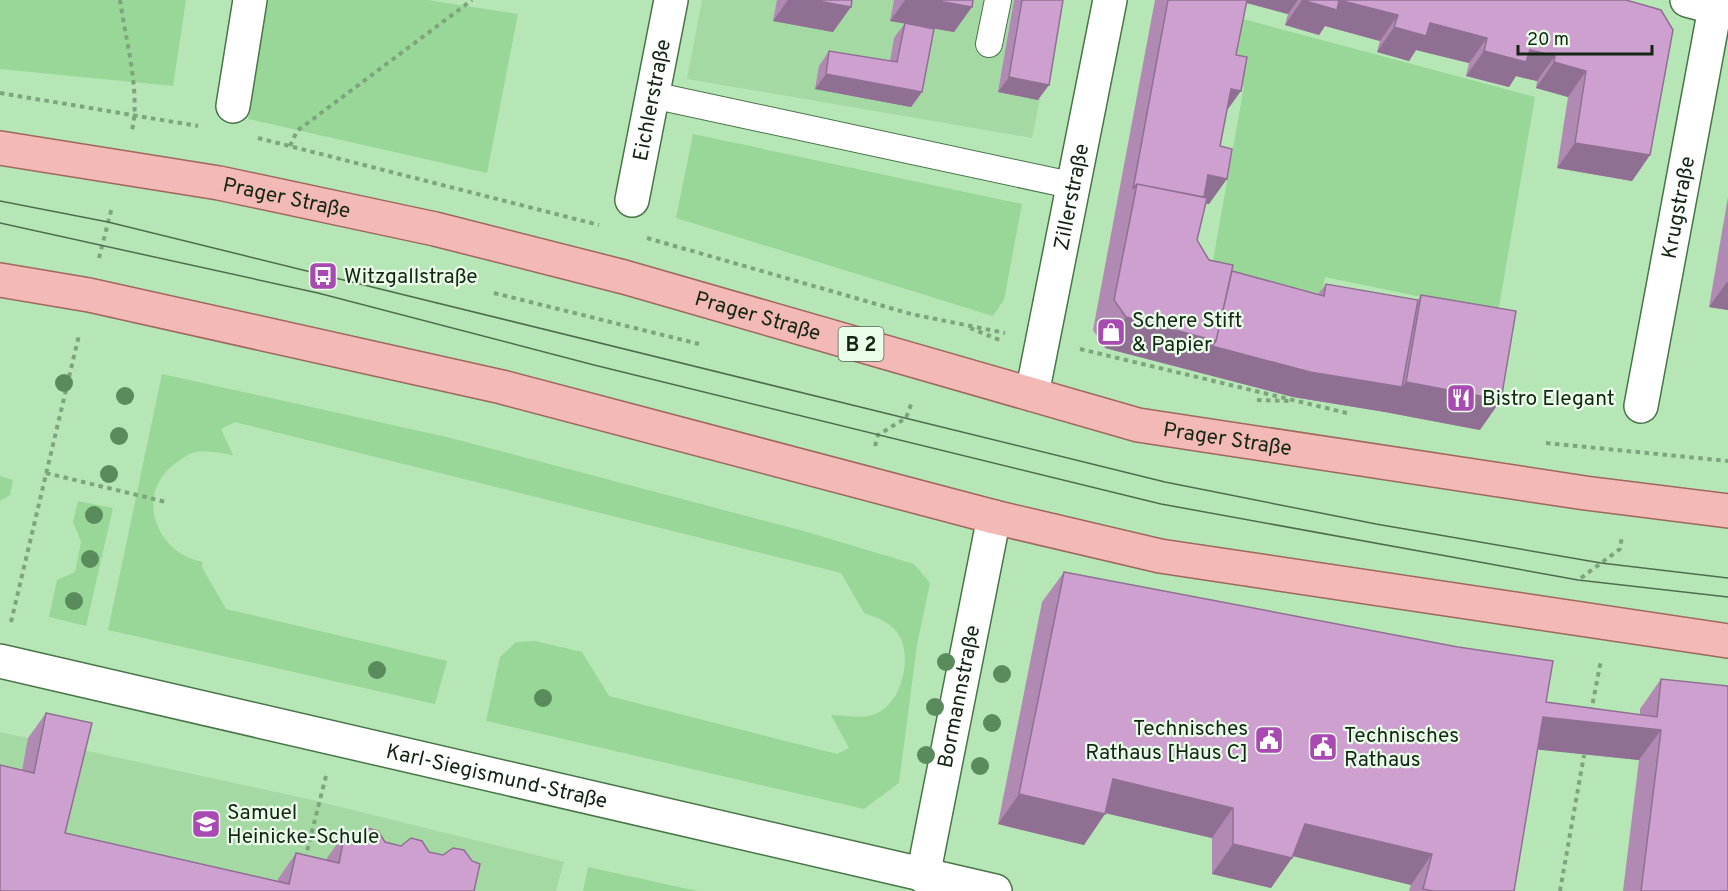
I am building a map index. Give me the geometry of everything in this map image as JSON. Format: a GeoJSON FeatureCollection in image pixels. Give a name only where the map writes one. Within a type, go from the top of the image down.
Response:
{"type":"FeatureCollection","features":[{"type":"Feature","properties":{"kind":"main road","name":"Prager Straße"},"geometry":{"type":"LineString","coordinates":[[0,148],[219,183],[435,229],[624,277],[1138,425],[1585,493],[1728,511]]}},
{"type":"Feature","properties":{"kind":"main road"},"geometry":{"type":"LineString","coordinates":[[0,280],[89,295],[502,387],[994,517],[1160,556],[1728,641]]}},
{"type":"Feature","properties":{"kind":"street"},"geometry":{"type":"LineString","coordinates":[[233,106],[250,0]]}},
{"type":"Feature","properties":{"kind":"street","name":"Eichlerstraße"},"geometry":{"type":"LineString","coordinates":[[632,200],[671,0]]}},
{"type":"Feature","properties":{"kind":"street","name":"Zillerstraße"},"geometry":{"type":"LineString","coordinates":[[1032,394],[1045,340],[1110,0]]}},
{"type":"Feature","properties":{"kind":"street","name":"Krugstraße"},"geometry":{"type":"LineString","coordinates":[[1641,406],[1710,6]]}},
{"type":"Feature","properties":{"kind":"street","name":"Bormannstraße"},"geometry":{"type":"LineString","coordinates":[[923,876],[994,517]]}},
{"type":"Feature","properties":{"kind":"street","name":"Karl-Siegismund-Straße"},"geometry":{"type":"LineString","coordinates":[[1,662],[335,741],[995,891]]}},
{"type":"Feature","properties":{"kind":"lane"},"geometry":{"type":"LineString","coordinates":[[989,44],[998,0]]}},
{"type":"Feature","properties":{"kind":"lane"},"geometry":{"type":"LineString","coordinates":[[652,94],[1075,186]]}},
{"type":"Feature","properties":{"kind":"path"},"geometry":{"type":"LineString","coordinates":[[120,0],[135,117]]}},
{"type":"Feature","properties":{"kind":"path"},"geometry":{"type":"LineString","coordinates":[[290,146],[297,131],[472,0]]}},
{"type":"Feature","properties":{"kind":"path"},"geometry":{"type":"LineString","coordinates":[[494,292],[703,344]]}},
{"type":"Feature","properties":{"kind":"path"},"geometry":{"type":"LineString","coordinates":[[1,662],[81,327]]}},
{"type":"Feature","properties":{"kind":"path"},"geometry":{"type":"LineString","coordinates":[[1045,340],[1298,401]]}},
{"type":"Feature","properties":{"kind":"path"},"geometry":{"type":"LineString","coordinates":[[873,452],[878,435],[906,418],[914,396]]}},
{"type":"Feature","properties":{"kind":"path"},"geometry":{"type":"LineString","coordinates":[[1635,452],[1728,461]]}},
{"type":"Feature","properties":{"kind":"path"},"geometry":{"type":"LineString","coordinates":[[46,473],[166,502]]}},
{"type":"Feature","properties":{"kind":"path"},"geometry":{"type":"LineString","coordinates":[[1577,587],[1578,580],[1620,549],[1623,530]]}},
{"type":"Feature","properties":{"kind":"path"},"geometry":{"type":"LineString","coordinates":[[1590,717],[1601,660]]}},
{"type":"Feature","properties":{"kind":"path"},"geometry":{"type":"LineString","coordinates":[[305,861],[335,741]]}},
{"type":"Feature","properties":{"kind":"path"},"geometry":{"type":"LineString","coordinates":[[1560,891],[1584,755]]}},
{"type":"Feature","properties":{"kind":"shaded area"},"geometry":{"type":"Polygon","coordinates":[[[0,0],[186,0],[173,86],[0,69],[0,0]]]}},
{"type":"Feature","properties":{"kind":"shaded area"},"geometry":{"type":"Polygon","coordinates":[[[268,0],[428,0],[518,14],[487,173],[248,119],[268,0]]]}},
{"type":"Feature","properties":{"kind":"shaded area"},"geometry":{"type":"Polygon","coordinates":[[[702,0],[1060,0],[1032,138],[687,79],[702,0]]]}},
{"type":"Feature","properties":{"kind":"shaded area"},"geometry":{"type":"Polygon","coordinates":[[[1232,16],[1535,97],[1498,313],[1325,277],[1322,294],[1212,266],[1244,86],[1219,79],[1232,16]]]}},
{"type":"Feature","properties":{"kind":"shaded area"},"geometry":{"type":"Polygon","coordinates":[[[693,134],[1022,204],[1004,300],[993,316],[676,218],[693,134]]]}},
{"type":"Feature","properties":{"kind":"shaded area"},"geometry":{"type":"Polygon","coordinates":[[[162,374],[451,438],[807,532],[914,564],[930,583],[917,645],[899,783],[864,809],[486,721],[500,657],[516,642],[535,641],[582,652],[609,696],[837,754],[849,748],[831,715],[865,717],[879,712],[895,696],[904,673],[905,661],[904,649],[898,633],[885,622],[864,613],[841,573],[235,422],[221,429],[233,455],[207,451],[192,453],[176,463],[163,476],[155,490],[153,505],[162,535],[187,557],[203,562],[202,567],[226,609],[447,661],[435,704],[108,630],[162,374]]]}},
{"type":"Feature","properties":{"kind":"shaded area"},"geometry":{"type":"Polygon","coordinates":[[[0,476],[13,480],[10,495],[0,501],[0,476]]]}},
{"type":"Feature","properties":{"kind":"shaded area"},"geometry":{"type":"Polygon","coordinates":[[[78,501],[113,508],[86,626],[49,617],[57,580],[75,572],[81,542],[73,522],[78,501]]]}},
{"type":"Feature","properties":{"kind":"shaded area","name":"Samuel Heinicke-Schule"},"geometry":{"type":"Polygon","coordinates":[[[0,732],[308,799],[564,862],[556,891],[0,891],[0,732]]]}},
{"type":"Feature","properties":{"kind":"shaded area"},"geometry":{"type":"Polygon","coordinates":[[[588,867],[697,891],[583,891],[588,867]]]}},
{"type":"Feature","properties":{"kind":"building"},"geometry":{"type":"Polygon","coordinates":[[[813,0],[852,0],[851,7],[813,0]]]}},
{"type":"Feature","properties":{"kind":"building"},"geometry":{"type":"Polygon","coordinates":[[[933,0],[973,0],[972,7],[933,0]]]}},
{"type":"Feature","properties":{"kind":"building"},"geometry":{"type":"Polygon","coordinates":[[[1022,0],[1063,0],[1049,85],[1009,77],[1022,0]]]}},
{"type":"Feature","properties":{"kind":"building"},"geometry":{"type":"Polygon","coordinates":[[[1168,0],[1247,0],[1236,55],[1247,57],[1241,91],[1231,89],[1220,146],[1232,149],[1227,179],[1208,175],[1204,197],[1137,184],[1133,189],[1168,0]]]}},
{"type":"Feature","properties":{"kind":"building"},"geometry":{"type":"Polygon","coordinates":[[[1302,0],[1339,0],[1337,10],[1302,0]]]}},
{"type":"Feature","properties":{"kind":"building"},"geometry":{"type":"Polygon","coordinates":[[[1339,0],[1626,0],[1661,10],[1673,30],[1650,155],[1575,143],[1586,71],[1554,62],[1555,56],[1530,50],[1526,62],[1484,51],[1487,38],[1430,23],[1426,36],[1394,27],[1398,15],[1339,0]]]}},
{"type":"Feature","properties":{"kind":"building"},"geometry":{"type":"Polygon","coordinates":[[[905,23],[934,29],[922,92],[826,74],[829,51],[897,62],[905,23]]]}},
{"type":"Feature","properties":{"kind":"building"},"geometry":{"type":"Polygon","coordinates":[[[1137,184],[1207,198],[1197,240],[1209,260],[1233,265],[1216,341],[1126,317],[1114,300],[1137,184]]]}},
{"type":"Feature","properties":{"kind":"building"},"geometry":{"type":"Polygon","coordinates":[[[1232,271],[1324,296],[1326,284],[1418,300],[1402,387],[1310,372],[1212,346],[1216,341],[1232,271]]]}},
{"type":"Feature","properties":{"kind":"building"},"geometry":{"type":"Polygon","coordinates":[[[1421,295],[1516,311],[1501,400],[1406,382],[1421,295]]]}},
{"type":"Feature","properties":{"kind":"building","name":"Technisches Rathaus"},"geometry":{"type":"Polygon","coordinates":[[[1064,572],[1458,647],[1553,661],[1546,702],[1657,717],[1661,679],[1728,686],[1728,891],[1641,891],[1661,730],[1543,717],[1514,891],[1423,889],[1432,854],[1305,824],[1292,858],[1233,844],[1233,808],[1113,779],[1105,814],[1019,794],[1064,572]]]}},
{"type":"Feature","properties":{"kind":"building"},"geometry":{"type":"Polygon","coordinates":[[[46,713],[92,723],[65,833],[289,884],[296,853],[339,863],[345,833],[357,836],[367,828],[378,831],[385,842],[401,846],[411,838],[422,841],[429,852],[443,855],[453,848],[464,850],[472,861],[480,864],[474,891],[0,891],[0,765],[34,773],[46,713]]]}},
{"type":"Feature","properties":{"kind":"tram line"},"geometry":{"type":"LineString","coordinates":[[0,201],[108,222],[1165,482],[1376,524],[1601,563],[1728,578]]}},
{"type":"Feature","properties":{"kind":"tram line"},"geometry":{"type":"LineString","coordinates":[[0,223],[318,293],[594,365],[1161,504],[1578,580],[1728,597]]}},
{"type":"Feature","properties":{"kind":"place","name":"Witzgallstraße"},"geometry":{"type":"Point","coordinates":[323,276]}},
{"type":"Feature","properties":{"kind":"place","name":"Schere Stift & Papier"},"geometry":{"type":"Point","coordinates":[1111,332]}},
{"type":"Feature","properties":{"kind":"place","name":"Bistro Elegant"},"geometry":{"type":"Point","coordinates":[1461,398]}},
{"type":"Feature","properties":{"kind":"place","name":"Technisches Rathaus [Haus C]"},"geometry":{"type":"Point","coordinates":[1269,740]}},
{"type":"Feature","properties":{"kind":"place","name":"Technisches Rathaus"},"geometry":{"type":"Point","coordinates":[1323,747]}},
{"type":"Feature","properties":{"kind":"place","name":"Samuel Heinicke-Schule"},"geometry":{"type":"Point","coordinates":[206,824]}}]}
